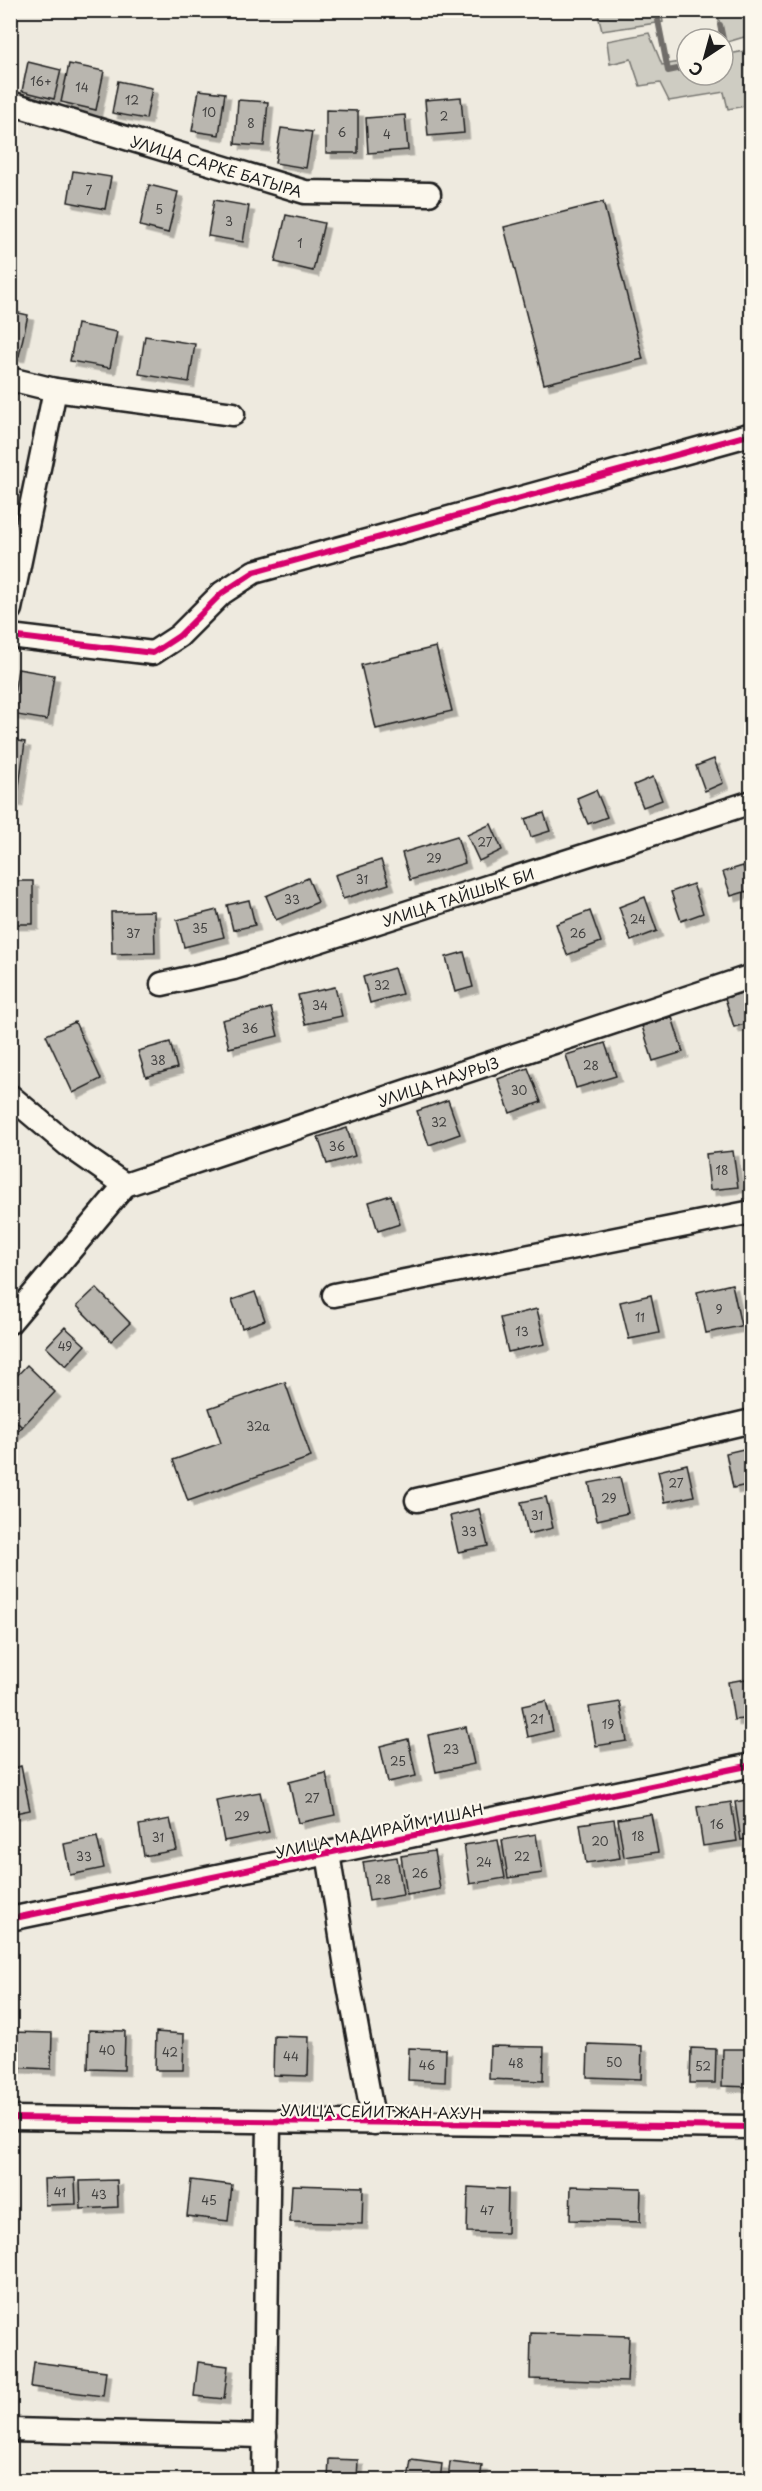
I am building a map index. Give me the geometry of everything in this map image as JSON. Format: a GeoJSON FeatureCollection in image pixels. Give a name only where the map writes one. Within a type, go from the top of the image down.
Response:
{"type":"FeatureCollection","features":[{"type":"Feature","properties":{"kind":"street","name":"УЛИЦА САРКЕ БАТЫРА"},"geometry":{"type":"LineString","coordinates":[[10,103],[305,192],[429,194]]}},
{"type":"Feature","properties":{"kind":"street"},"geometry":{"type":"LineString","coordinates":[[10,379],[56,390],[233,414]]}},
{"type":"Feature","properties":{"kind":"street"},"geometry":{"type":"LineString","coordinates":[[10,609],[56,390]]}},
{"type":"Feature","properties":{"kind":"street"},"geometry":{"type":"LineString","coordinates":[[10,636],[153,653],[179,636],[222,593],[254,572],[752,434]]}},
{"type":"Feature","properties":{"kind":"street","name":"УЛИЦА ТАЙШЫК БИ"},"geometry":{"type":"LineString","coordinates":[[162,984],[234,968],[752,802]]}},
{"type":"Feature","properties":{"kind":"street","name":"УЛИЦА НАУРЫЗ"},"geometry":{"type":"LineString","coordinates":[[125,1185],[752,976]]}},
{"type":"Feature","properties":{"kind":"street"},"geometry":{"type":"LineString","coordinates":[[10,1096],[68,1145],[125,1185],[10,1322]]}},
{"type":"Feature","properties":{"kind":"street"},"geometry":{"type":"LineString","coordinates":[[334,1295],[752,1212]]}},
{"type":"Feature","properties":{"kind":"street"},"geometry":{"type":"LineString","coordinates":[[417,1500],[752,1421]]}},
{"type":"Feature","properties":{"kind":"street","name":"УЛИЦА МАДИРАЙМ ИШАН"},"geometry":{"type":"LineString","coordinates":[[10,1919],[752,1765]]}},
{"type":"Feature","properties":{"kind":"street"},"geometry":{"type":"LineString","coordinates":[[328,1853],[374,2123]]}},
{"type":"Feature","properties":{"kind":"street","name":"УЛИЦА СЕЙИТЖАН АХУН"},"geometry":{"type":"LineString","coordinates":[[10,2118],[752,2127]]}},
{"type":"Feature","properties":{"kind":"street"},"geometry":{"type":"LineString","coordinates":[[264,2481],[269,2122]]}},
{"type":"Feature","properties":{"kind":"street"},"geometry":{"type":"LineString","coordinates":[[10,2430],[265,2436]]}},
{"type":"Feature","properties":{"kind":"shaded area"},"geometry":{"type":"Polygon","coordinates":[[[597,11],[661,11],[663,22],[602,31],[597,11]]]}},
{"type":"Feature","properties":{"kind":"shaded area"},"geometry":{"type":"Polygon","coordinates":[[[717,11],[751,11],[751,35],[735,40],[735,27],[720,27],[717,11]]]}},
{"type":"Feature","properties":{"kind":"shaded area"},"geometry":{"type":"Polygon","coordinates":[[[649,33],[662,65],[675,63],[675,87],[735,87],[735,53],[751,50],[751,105],[728,109],[724,92],[669,101],[660,83],[640,86],[631,59],[610,64],[607,41],[649,33]]]}},
{"type":"Feature","properties":{"kind":"building"},"geometry":{"type":"Polygon","coordinates":[[[28,62],[61,70],[54,99],[22,91],[28,62]]]}},
{"type":"Feature","properties":{"kind":"building"},"geometry":{"type":"Polygon","coordinates":[[[69,64],[104,71],[96,110],[61,102],[69,64]]]}},
{"type":"Feature","properties":{"kind":"building"},"geometry":{"type":"Polygon","coordinates":[[[118,81],[152,88],[146,119],[112,113],[118,81]]]}},
{"type":"Feature","properties":{"kind":"building"},"geometry":{"type":"Polygon","coordinates":[[[199,90],[225,93],[219,135],[192,131],[199,90]]]}},
{"type":"Feature","properties":{"kind":"building"},"geometry":{"type":"Polygon","coordinates":[[[461,97],[464,133],[428,136],[425,100],[461,97]]]}},
{"type":"Feature","properties":{"kind":"building"},"geometry":{"type":"Polygon","coordinates":[[[238,100],[268,102],[264,146],[235,144],[238,100]]]}},
{"type":"Feature","properties":{"kind":"building"},"geometry":{"type":"Polygon","coordinates":[[[326,110],[358,111],[358,153],[326,153],[326,110]]]}},
{"type":"Feature","properties":{"kind":"building"},"geometry":{"type":"Polygon","coordinates":[[[405,115],[408,150],[368,153],[366,118],[405,115]]]}},
{"type":"Feature","properties":{"kind":"building"},"geometry":{"type":"Polygon","coordinates":[[[281,128],[312,132],[306,168],[275,163],[281,128]]]}},
{"type":"Feature","properties":{"kind":"building"},"geometry":{"type":"Polygon","coordinates":[[[73,171],[111,177],[105,209],[68,202],[73,171]]]}},
{"type":"Feature","properties":{"kind":"building"},"geometry":{"type":"Polygon","coordinates":[[[149,185],[178,192],[168,233],[140,226],[149,185]]]}},
{"type":"Feature","properties":{"kind":"building"},"geometry":{"type":"Polygon","coordinates":[[[214,200],[249,206],[243,242],[208,236],[214,200]]]}},
{"type":"Feature","properties":{"kind":"building"},"geometry":{"type":"Polygon","coordinates":[[[603,202],[643,359],[544,384],[504,227],[603,202]]]}},
{"type":"Feature","properties":{"kind":"building"},"geometry":{"type":"Polygon","coordinates":[[[286,215],[324,223],[313,271],[275,262],[286,215]]]}},
{"type":"Feature","properties":{"kind":"building"},"geometry":{"type":"Polygon","coordinates":[[[10,311],[28,315],[19,356],[10,355],[10,311]]]}},
{"type":"Feature","properties":{"kind":"building"},"geometry":{"type":"Polygon","coordinates":[[[77,324],[117,332],[110,368],[70,361],[77,324]]]}},
{"type":"Feature","properties":{"kind":"building"},"geometry":{"type":"Polygon","coordinates":[[[145,336],[195,344],[189,382],[139,374],[145,336]]]}},
{"type":"Feature","properties":{"kind":"building"},"geometry":{"type":"Polygon","coordinates":[[[436,647],[452,711],[376,729],[361,665],[436,647]]]}},
{"type":"Feature","properties":{"kind":"building"},"geometry":{"type":"Polygon","coordinates":[[[18,669],[54,675],[47,720],[11,714],[18,669]]]}},
{"type":"Feature","properties":{"kind":"building"},"geometry":{"type":"Polygon","coordinates":[[[10,740],[25,742],[17,801],[10,800],[10,740]]]}},
{"type":"Feature","properties":{"kind":"building"},"geometry":{"type":"Polygon","coordinates":[[[714,759],[723,783],[705,791],[696,766],[714,759]]]}},
{"type":"Feature","properties":{"kind":"building"},"geometry":{"type":"Polygon","coordinates":[[[653,777],[662,800],[643,807],[634,785],[653,777]]]}},
{"type":"Feature","properties":{"kind":"building"},"geometry":{"type":"Polygon","coordinates":[[[596,790],[607,817],[588,824],[577,798],[596,790]]]}},
{"type":"Feature","properties":{"kind":"building"},"geometry":{"type":"Polygon","coordinates":[[[544,813],[550,831],[531,837],[525,819],[544,813]]]}},
{"type":"Feature","properties":{"kind":"building"},"geometry":{"type":"Polygon","coordinates":[[[491,824],[502,850],[479,861],[467,835],[491,824]]]}},
{"type":"Feature","properties":{"kind":"building"},"geometry":{"type":"Polygon","coordinates":[[[457,836],[465,863],[410,880],[402,853],[457,836]]]}},
{"type":"Feature","properties":{"kind":"building"},"geometry":{"type":"Polygon","coordinates":[[[381,860],[389,884],[343,899],[335,875],[381,860]]]}},
{"type":"Feature","properties":{"kind":"building"},"geometry":{"type":"Polygon","coordinates":[[[743,866],[751,890],[731,896],[723,872],[743,866]]]}},
{"type":"Feature","properties":{"kind":"building"},"geometry":{"type":"Polygon","coordinates":[[[308,878],[318,902],[276,920],[266,896],[308,878]]]}},
{"type":"Feature","properties":{"kind":"building"},"geometry":{"type":"Polygon","coordinates":[[[10,881],[33,881],[33,924],[10,924],[10,881]]]}},
{"type":"Feature","properties":{"kind":"building"},"geometry":{"type":"Polygon","coordinates":[[[693,884],[703,913],[681,921],[671,892],[693,884]]]}},
{"type":"Feature","properties":{"kind":"building"},"geometry":{"type":"Polygon","coordinates":[[[645,897],[657,931],[631,941],[619,907],[645,897]]]}},
{"type":"Feature","properties":{"kind":"building"},"geometry":{"type":"Polygon","coordinates":[[[249,900],[255,925],[233,930],[227,905],[249,900]]]}},
{"type":"Feature","properties":{"kind":"building"},"geometry":{"type":"Polygon","coordinates":[[[217,910],[224,937],[184,947],[177,920],[217,910]]]}},
{"type":"Feature","properties":{"kind":"building"},"geometry":{"type":"Polygon","coordinates":[[[154,911],[155,953],[112,954],[111,912],[154,911]]]}},
{"type":"Feature","properties":{"kind":"building"},"geometry":{"type":"Polygon","coordinates":[[[590,911],[601,942],[567,955],[556,924],[590,911]]]}},
{"type":"Feature","properties":{"kind":"building"},"geometry":{"type":"Polygon","coordinates":[[[464,952],[473,987],[455,992],[446,957],[464,952]]]}},
{"type":"Feature","properties":{"kind":"building"},"geometry":{"type":"Polygon","coordinates":[[[394,968],[402,994],[370,1003],[363,977],[394,968]]]}},
{"type":"Feature","properties":{"kind":"building"},"geometry":{"type":"Polygon","coordinates":[[[335,987],[342,1016],[305,1024],[298,995],[335,987]]]}},
{"type":"Feature","properties":{"kind":"building"},"geometry":{"type":"Polygon","coordinates":[[[752,990],[752,1022],[734,1027],[725,998],[752,990]]]}},
{"type":"Feature","properties":{"kind":"building"},"geometry":{"type":"Polygon","coordinates":[[[271,1008],[278,1036],[229,1048],[222,1020],[271,1008]]]}},
{"type":"Feature","properties":{"kind":"building"},"geometry":{"type":"Polygon","coordinates":[[[672,1017],[683,1052],[653,1061],[642,1026],[672,1017]]]}},
{"type":"Feature","properties":{"kind":"building"},"geometry":{"type":"Polygon","coordinates":[[[75,1022],[101,1079],[73,1093],[46,1035],[75,1022]]]}},
{"type":"Feature","properties":{"kind":"building"},"geometry":{"type":"Polygon","coordinates":[[[170,1042],[177,1068],[146,1077],[138,1051],[170,1042]]]}},
{"type":"Feature","properties":{"kind":"building"},"geometry":{"type":"Polygon","coordinates":[[[605,1043],[616,1076],[576,1088],[566,1055],[605,1043]]]}},
{"type":"Feature","properties":{"kind":"building"},"geometry":{"type":"Polygon","coordinates":[[[528,1068],[541,1102],[510,1113],[498,1079],[528,1068]]]}},
{"type":"Feature","properties":{"kind":"building"},"geometry":{"type":"Polygon","coordinates":[[[448,1100],[460,1134],[429,1145],[417,1111],[448,1100]]]}},
{"type":"Feature","properties":{"kind":"building"},"geometry":{"type":"Polygon","coordinates":[[[347,1128],[355,1156],[327,1164],[318,1137],[347,1128]]]}},
{"type":"Feature","properties":{"kind":"building"},"geometry":{"type":"Polygon","coordinates":[[[733,1151],[738,1187],[710,1190],[706,1154],[733,1151]]]}},
{"type":"Feature","properties":{"kind":"building"},"geometry":{"type":"Polygon","coordinates":[[[391,1195],[400,1224],[378,1231],[369,1202],[391,1195]]]}},
{"type":"Feature","properties":{"kind":"building"},"geometry":{"type":"Polygon","coordinates":[[[732,1284],[741,1326],[706,1333],[697,1292],[732,1284]]]}},
{"type":"Feature","properties":{"kind":"building"},"geometry":{"type":"Polygon","coordinates":[[[96,1288],[130,1323],[111,1341],[77,1306],[96,1288]]]}},
{"type":"Feature","properties":{"kind":"building"},"geometry":{"type":"Polygon","coordinates":[[[255,1292],[265,1320],[242,1328],[232,1300],[255,1292]]]}},
{"type":"Feature","properties":{"kind":"building"},"geometry":{"type":"Polygon","coordinates":[[[651,1295],[659,1333],[629,1339],[620,1302],[651,1295]]]}},
{"type":"Feature","properties":{"kind":"building"},"geometry":{"type":"Polygon","coordinates":[[[537,1309],[545,1344],[508,1352],[500,1318],[537,1309]]]}},
{"type":"Feature","properties":{"kind":"building"},"geometry":{"type":"Polygon","coordinates":[[[65,1327],[85,1345],[66,1366],[46,1347],[65,1327]]]}},
{"type":"Feature","properties":{"kind":"building"},"geometry":{"type":"Polygon","coordinates":[[[27,1365],[55,1392],[22,1427],[10,1416],[10,1383],[27,1365]]]}},
{"type":"Feature","properties":{"kind":"building"},"geometry":{"type":"Polygon","coordinates":[[[285,1382],[311,1457],[188,1501],[173,1460],[221,1443],[209,1408],[285,1382]]]}},
{"type":"Feature","properties":{"kind":"building"},"geometry":{"type":"Polygon","coordinates":[[[10,1416],[22,1427],[10,1438],[10,1416]]]}},
{"type":"Feature","properties":{"kind":"building"},"geometry":{"type":"Polygon","coordinates":[[[752,1447],[752,1484],[733,1488],[726,1453],[752,1447]]]}},
{"type":"Feature","properties":{"kind":"building"},"geometry":{"type":"Polygon","coordinates":[[[687,1464],[694,1496],[665,1502],[658,1471],[687,1464]]]}},
{"type":"Feature","properties":{"kind":"building"},"geometry":{"type":"Polygon","coordinates":[[[620,1477],[628,1513],[597,1520],[589,1483],[620,1477]]]}},
{"type":"Feature","properties":{"kind":"building"},"geometry":{"type":"Polygon","coordinates":[[[546,1497],[553,1528],[528,1534],[521,1502],[546,1497]]]}},
{"type":"Feature","properties":{"kind":"building"},"geometry":{"type":"Polygon","coordinates":[[[479,1509],[488,1546],[458,1552],[450,1516],[479,1509]]]}},
{"type":"Feature","properties":{"kind":"building"},"geometry":{"type":"Polygon","coordinates":[[[752,1678],[752,1718],[734,1720],[728,1682],[752,1678]]]}},
{"type":"Feature","properties":{"kind":"building"},"geometry":{"type":"Polygon","coordinates":[[[546,1701],[553,1731],[528,1737],[522,1706],[546,1701]]]}},
{"type":"Feature","properties":{"kind":"building"},"geometry":{"type":"Polygon","coordinates":[[[620,1702],[627,1741],[596,1746],[589,1707],[620,1702]]]}},
{"type":"Feature","properties":{"kind":"building"},"geometry":{"type":"Polygon","coordinates":[[[466,1727],[474,1764],[436,1772],[428,1735],[466,1727]]]}},
{"type":"Feature","properties":{"kind":"building"},"geometry":{"type":"Polygon","coordinates":[[[408,1739],[416,1776],[388,1782],[380,1746],[408,1739]]]}},
{"type":"Feature","properties":{"kind":"building"},"geometry":{"type":"Polygon","coordinates":[[[21,1766],[30,1810],[10,1814],[10,1769],[21,1766]]]}},
{"type":"Feature","properties":{"kind":"building"},"geometry":{"type":"Polygon","coordinates":[[[326,1773],[335,1815],[298,1823],[289,1782],[326,1773]]]}},
{"type":"Feature","properties":{"kind":"building"},"geometry":{"type":"Polygon","coordinates":[[[260,1792],[269,1832],[224,1841],[216,1800],[260,1792]]]}},
{"type":"Feature","properties":{"kind":"building"},"geometry":{"type":"Polygon","coordinates":[[[752,1799],[752,1838],[741,1840],[735,1802],[752,1799]]]}},
{"type":"Feature","properties":{"kind":"building"},"geometry":{"type":"Polygon","coordinates":[[[731,1802],[737,1841],[703,1846],[697,1807],[731,1802]]]}},
{"type":"Feature","properties":{"kind":"building"},"geometry":{"type":"Polygon","coordinates":[[[651,1814],[658,1852],[624,1857],[618,1819],[651,1814]]]}},
{"type":"Feature","properties":{"kind":"building"},"geometry":{"type":"Polygon","coordinates":[[[170,1819],[177,1850],[144,1856],[139,1825],[170,1819]]]}},
{"type":"Feature","properties":{"kind":"building"},"geometry":{"type":"Polygon","coordinates":[[[614,1819],[620,1858],[586,1863],[580,1824],[614,1819]]]}},
{"type":"Feature","properties":{"kind":"building"},"geometry":{"type":"Polygon","coordinates":[[[536,1834],[542,1873],[508,1878],[502,1840],[536,1834]]]}},
{"type":"Feature","properties":{"kind":"building"},"geometry":{"type":"Polygon","coordinates":[[[97,1837],[104,1868],[70,1875],[64,1844],[97,1837]]]}},
{"type":"Feature","properties":{"kind":"building"},"geometry":{"type":"Polygon","coordinates":[[[498,1840],[505,1878],[470,1884],[464,1845],[498,1840]]]}},
{"type":"Feature","properties":{"kind":"building"},"geometry":{"type":"Polygon","coordinates":[[[434,1851],[440,1889],[407,1895],[401,1856],[434,1851]]]}},
{"type":"Feature","properties":{"kind":"building"},"geometry":{"type":"Polygon","coordinates":[[[397,1857],[403,1895],[369,1901],[363,1862],[397,1857]]]}},
{"type":"Feature","properties":{"kind":"building"},"geometry":{"type":"Polygon","coordinates":[[[89,2030],[125,2031],[124,2070],[88,2069],[89,2030]]]}},
{"type":"Feature","properties":{"kind":"building"},"geometry":{"type":"Polygon","coordinates":[[[10,2032],[52,2033],[51,2069],[10,2067],[10,2032]]]}},
{"type":"Feature","properties":{"kind":"building"},"geometry":{"type":"Polygon","coordinates":[[[156,2032],[184,2034],[183,2070],[155,2070],[156,2032]]]}},
{"type":"Feature","properties":{"kind":"building"},"geometry":{"type":"Polygon","coordinates":[[[274,2036],[309,2037],[308,2076],[273,2075],[274,2036]]]}},
{"type":"Feature","properties":{"kind":"building"},"geometry":{"type":"Polygon","coordinates":[[[588,2044],[642,2046],[641,2079],[587,2077],[588,2044]]]}},
{"type":"Feature","properties":{"kind":"building"},"geometry":{"type":"Polygon","coordinates":[[[490,2046],[544,2047],[543,2081],[489,2079],[490,2046]]]}},
{"type":"Feature","properties":{"kind":"building"},"geometry":{"type":"Polygon","coordinates":[[[409,2048],[446,2049],[445,2082],[408,2080],[409,2048]]]}},
{"type":"Feature","properties":{"kind":"building"},"geometry":{"type":"Polygon","coordinates":[[[691,2048],[716,2049],[715,2083],[690,2083],[691,2048]]]}},
{"type":"Feature","properties":{"kind":"building"},"geometry":{"type":"Polygon","coordinates":[[[723,2049],[752,2049],[752,2087],[722,2086],[723,2049]]]}},
{"type":"Feature","properties":{"kind":"building"},"geometry":{"type":"Polygon","coordinates":[[[75,2178],[76,2204],[45,2205],[44,2179],[75,2178]]]}},
{"type":"Feature","properties":{"kind":"building"},"geometry":{"type":"Polygon","coordinates":[[[117,2180],[118,2207],[81,2209],[80,2181],[117,2180]]]}},
{"type":"Feature","properties":{"kind":"building"},"geometry":{"type":"Polygon","coordinates":[[[191,2180],[232,2185],[228,2221],[187,2216],[191,2180]]]}},
{"type":"Feature","properties":{"kind":"building"},"geometry":{"type":"Polygon","coordinates":[[[292,2185],[363,2187],[362,2224],[290,2222],[292,2185]]]}},
{"type":"Feature","properties":{"kind":"building"},"geometry":{"type":"Polygon","coordinates":[[[571,2186],[641,2188],[640,2222],[570,2220],[571,2186]]]}},
{"type":"Feature","properties":{"kind":"building"},"geometry":{"type":"Polygon","coordinates":[[[468,2187],[508,2189],[507,2233],[467,2232],[468,2187]]]}},
{"type":"Feature","properties":{"kind":"building"},"geometry":{"type":"Polygon","coordinates":[[[531,2333],[629,2336],[627,2382],[530,2379],[531,2333]]]}},
{"type":"Feature","properties":{"kind":"building"},"geometry":{"type":"Polygon","coordinates":[[[34,2362],[106,2371],[103,2396],[31,2387],[34,2362]]]}},
{"type":"Feature","properties":{"kind":"building"},"geometry":{"type":"Polygon","coordinates":[[[198,2362],[228,2366],[224,2399],[194,2396],[198,2362]]]}},
{"type":"Feature","properties":{"kind":"building"},"geometry":{"type":"Polygon","coordinates":[[[329,2459],[358,2460],[357,2480],[328,2480],[329,2459]]]}},
{"type":"Feature","properties":{"kind":"building"},"geometry":{"type":"Polygon","coordinates":[[[411,2460],[442,2464],[440,2480],[408,2480],[411,2460]]]}},
{"type":"Feature","properties":{"kind":"building"},"geometry":{"type":"Polygon","coordinates":[[[450,2462],[482,2466],[480,2480],[448,2480],[450,2462]]]}},
{"type":"Feature","properties":{"kind":"waterway"},"geometry":{"type":"LineString","coordinates":[[656,10],[668,71],[675,70]]}},
{"type":"Feature","properties":{"kind":"cycle path"},"geometry":{"type":"LineString","coordinates":[[10,636],[153,653],[179,636],[222,593],[254,572],[752,434]]}},
{"type":"Feature","properties":{"kind":"cycle path"},"geometry":{"type":"LineString","coordinates":[[10,1919],[752,1765]]}},
{"type":"Feature","properties":{"kind":"cycle path"},"geometry":{"type":"LineString","coordinates":[[10,2118],[752,2127]]}}]}
